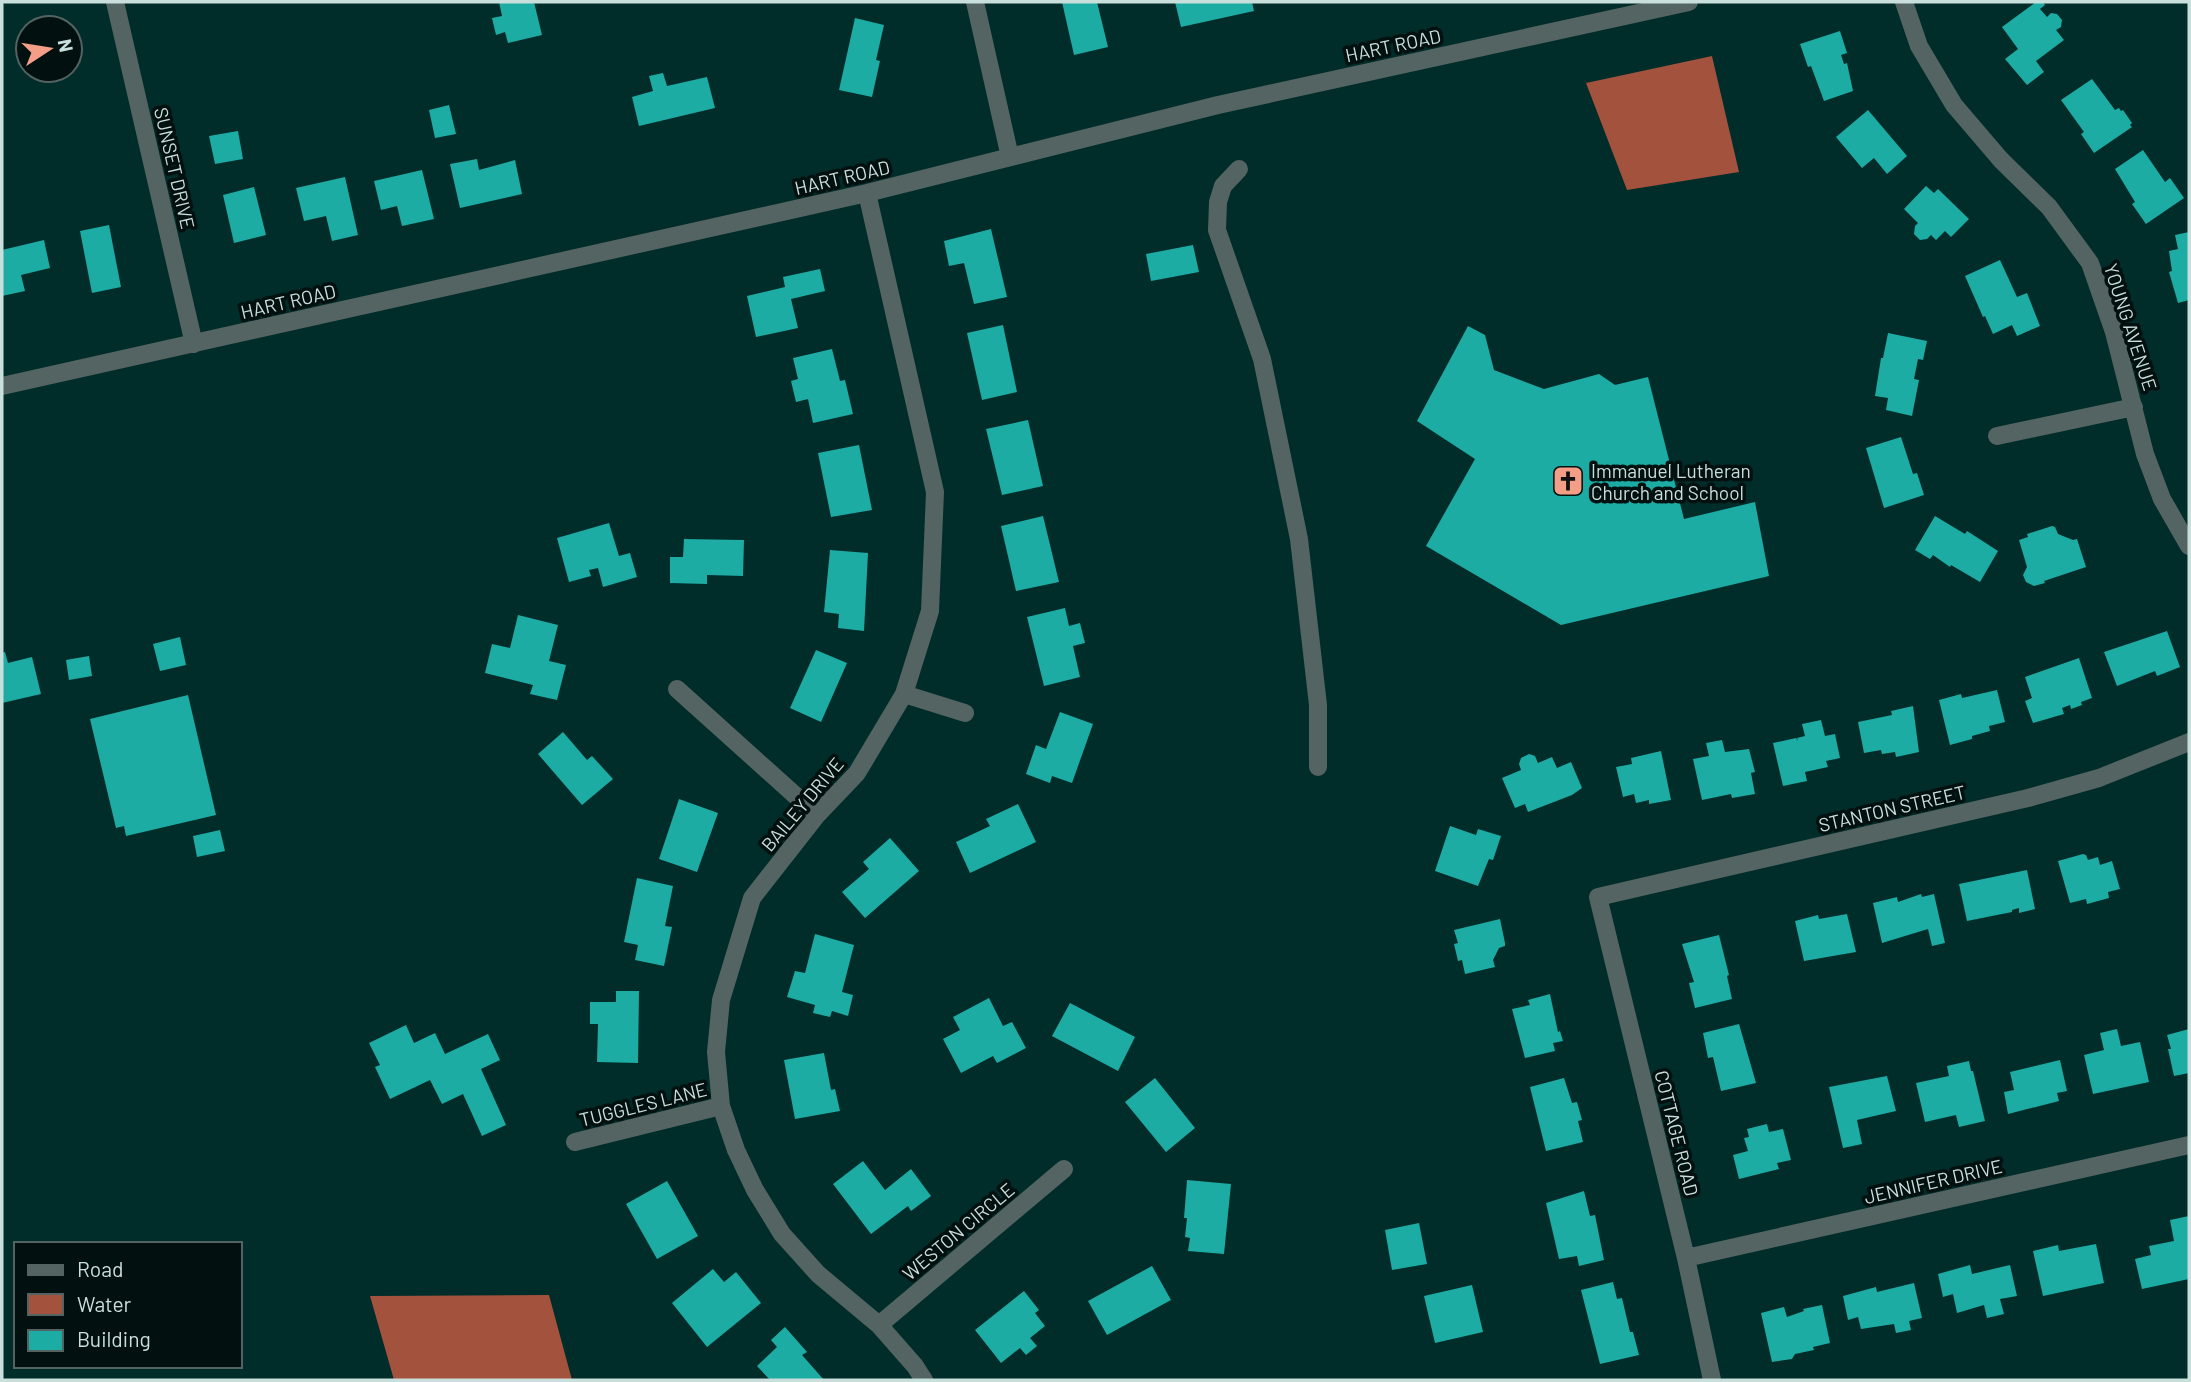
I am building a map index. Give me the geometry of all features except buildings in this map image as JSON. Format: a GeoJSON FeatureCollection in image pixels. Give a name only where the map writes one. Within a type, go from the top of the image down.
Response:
{"type":"FeatureCollection","features":[{"type":"Feature","properties":{"kind":"street","name":"SUNSET DRIVE"},"geometry":{"type":"LineString","coordinates":[[115,2],[194,344]]}},
{"type":"Feature","properties":{"kind":"street"},"geometry":{"type":"LineString","coordinates":[[975,2],[1010,158]]}},
{"type":"Feature","properties":{"kind":"street","name":"HART ROAD"},"geometry":{"type":"LineString","coordinates":[[2,386],[867,193],[1218,105],[1689,2]]}},
{"type":"Feature","properties":{"kind":"street","name":"YOUNG AVENUE"},"geometry":{"type":"LineString","coordinates":[[1904,2],[1919,46],[1954,105],[2049,208],[2090,263],[2114,332],[2145,454],[2162,499],[2189,546]]}},
{"type":"Feature","properties":{"kind":"street"},"geometry":{"type":"LineString","coordinates":[[1238,169],[1223,186],[1217,202],[1217,230],[1262,359],[1299,539],[1318,705],[1318,767]]}},
{"type":"Feature","properties":{"kind":"street","name":"BAILEY DRIVE"},"geometry":{"type":"LineString","coordinates":[[867,193],[934,492],[930,611],[904,694],[857,773],[817,815],[751,898],[721,1000],[716,1052],[721,1106],[745,1170],[782,1234],[818,1273],[879,1325],[924,1380]]}},
{"type":"Feature","properties":{"kind":"street"},"geometry":{"type":"LineString","coordinates":[[1997,436],[2134,407]]}},
{"type":"Feature","properties":{"kind":"street"},"geometry":{"type":"LineString","coordinates":[[677,688],[817,815]]}},
{"type":"Feature","properties":{"kind":"street"},"geometry":{"type":"LineString","coordinates":[[904,694],[965,713]]}},
{"type":"Feature","properties":{"kind":"street","name":"STANTON STREET"},"geometry":{"type":"LineString","coordinates":[[1598,897],[2028,798],[2099,778],[2189,742]]}},
{"type":"Feature","properties":{"kind":"street","name":"COTTAGE ROAD"},"geometry":{"type":"LineString","coordinates":[[1598,897],[1686,1258],[1712,1380]]}},
{"type":"Feature","properties":{"kind":"street","name":"TUGGLES LANE"},"geometry":{"type":"LineString","coordinates":[[575,1142],[721,1106]]}},
{"type":"Feature","properties":{"kind":"street","name":"JENNIFER DRIVE"},"geometry":{"type":"LineString","coordinates":[[1686,1258],[2189,1145]]}},
{"type":"Feature","properties":{"kind":"street","name":"WESTON CIRCLE"},"geometry":{"type":"LineString","coordinates":[[879,1325],[1063,1169]]}},
{"type":"Feature","properties":{"kind":"water"},"geometry":{"type":"Polygon","coordinates":[[[1712,56],[1739,172],[1627,190],[1586,83],[1712,56]]]}},
{"type":"Feature","properties":{"kind":"water"},"geometry":{"type":"Polygon","coordinates":[[[549,1295],[572,1380],[394,1380],[370,1296],[549,1295]]]}},
{"type":"Feature","properties":{"kind":"place","name":"Immanuel Lutheran Church and School"},"geometry":{"type":"Point","coordinates":[1568,481]}}]}
